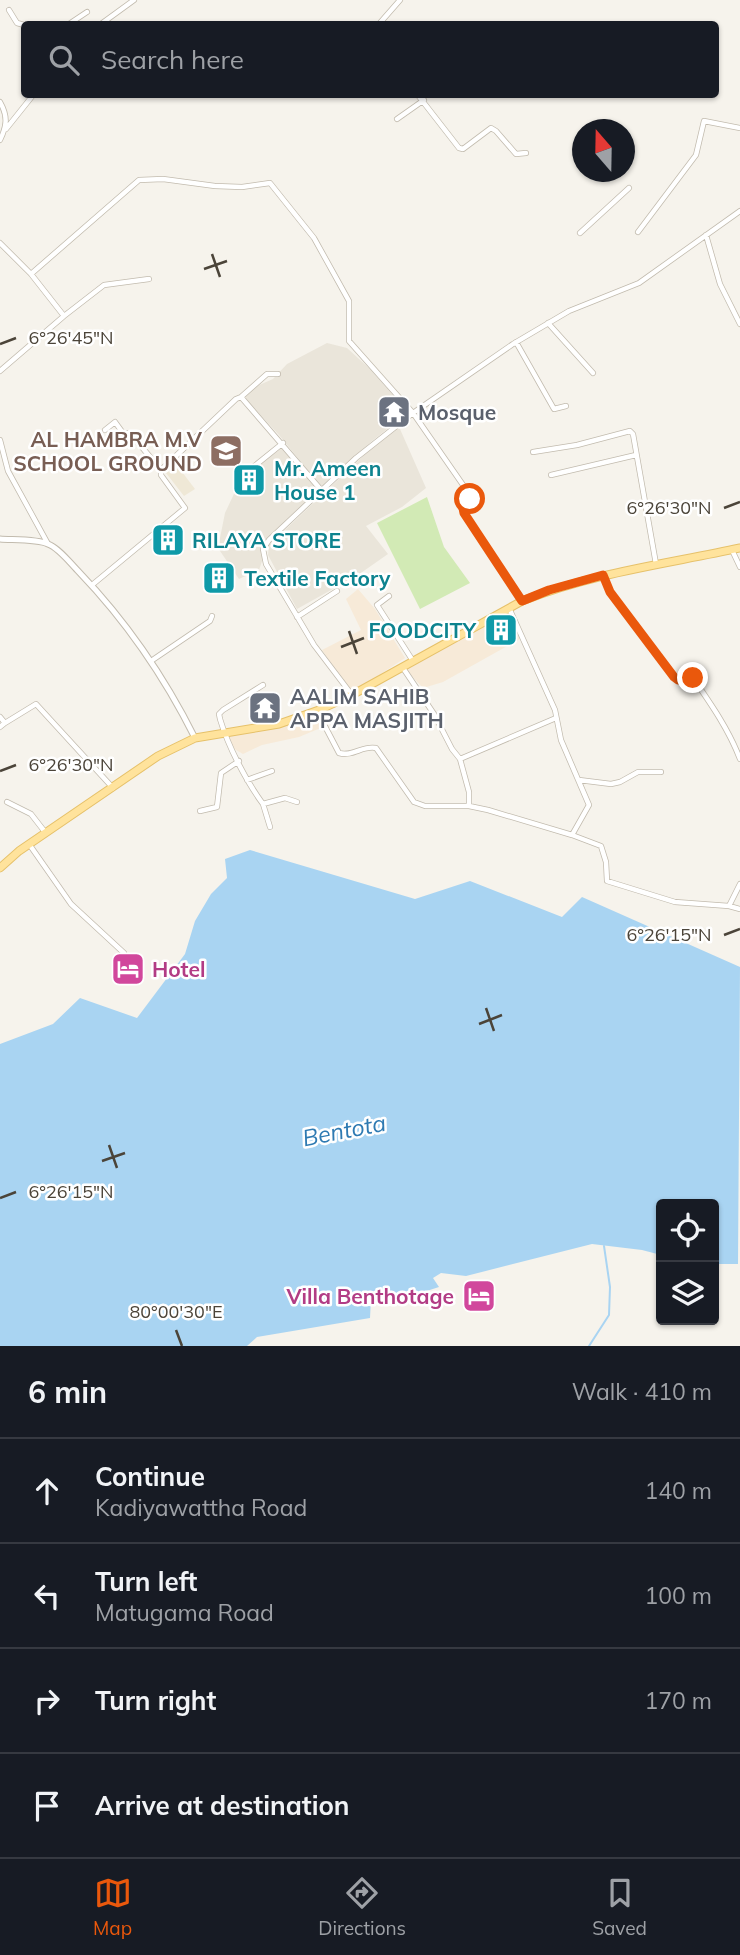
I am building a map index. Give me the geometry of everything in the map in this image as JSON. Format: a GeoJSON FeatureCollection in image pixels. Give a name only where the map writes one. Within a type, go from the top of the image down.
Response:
{"type":"FeatureCollection","features":[{"type":"Feature","properties":{"kind":"main road"},"geometry":{"type":"LineString","coordinates":[[0,868],[29,844],[158,756],[195,738],[279,724],[317,711],[352,695],[522,601],[549,590],[603,575],[736,549]]}},
{"type":"Feature","properties":{"kind":"street"},"geometry":{"type":"LineString","coordinates":[[105,21],[134,0]]}},
{"type":"Feature","properties":{"kind":"street"},"geometry":{"type":"LineString","coordinates":[[382,21],[400,0]]}},
{"type":"Feature","properties":{"kind":"street"},"geometry":{"type":"LineString","coordinates":[[9,10],[17,23],[21,24]]}},
{"type":"Feature","properties":{"kind":"street"},"geometry":{"type":"LineString","coordinates":[[74,21],[87,12]]}},
{"type":"Feature","properties":{"kind":"street"},"geometry":{"type":"LineString","coordinates":[[0,140],[31,98]]}},
{"type":"Feature","properties":{"kind":"street"},"geometry":{"type":"LineString","coordinates":[[422,98],[459,148],[463,149],[491,128],[516,155],[526,153]]}},
{"type":"Feature","properties":{"kind":"street"},"geometry":{"type":"LineString","coordinates":[[397,119],[424,100]]}},
{"type":"Feature","properties":{"kind":"street"},"geometry":{"type":"LineString","coordinates":[[0,102],[6,119],[6,129]]}},
{"type":"Feature","properties":{"kind":"street"},"geometry":{"type":"LineString","coordinates":[[639,233],[696,155],[704,121],[740,128]]}},
{"type":"Feature","properties":{"kind":"street"},"geometry":{"type":"LineString","coordinates":[[31,274],[139,180],[163,179],[242,187],[270,183],[314,238],[349,301],[349,341],[413,413],[470,495],[463,508],[464,513],[522,601]]}},
{"type":"Feature","properties":{"kind":"street"},"geometry":{"type":"LineString","coordinates":[[580,233],[629,188]]}},
{"type":"Feature","properties":{"kind":"street"},"geometry":{"type":"LineString","coordinates":[[352,695],[314,645],[266,564],[263,549],[269,540],[356,458],[413,413],[548,323],[569,311],[639,283],[740,211]]}},
{"type":"Feature","properties":{"kind":"street"},"geometry":{"type":"LineString","coordinates":[[706,235],[720,284],[740,324]]}},
{"type":"Feature","properties":{"kind":"street"},"geometry":{"type":"LineString","coordinates":[[0,243],[31,274],[64,316]]}},
{"type":"Feature","properties":{"kind":"street"},"geometry":{"type":"LineString","coordinates":[[0,371],[104,285],[149,279]]}},
{"type":"Feature","properties":{"kind":"street"},"geometry":{"type":"LineString","coordinates":[[548,323],[593,373]]}},
{"type":"Feature","properties":{"kind":"street"},"geometry":{"type":"LineString","coordinates":[[516,342],[554,409],[566,407]]}},
{"type":"Feature","properties":{"kind":"street"},"geometry":{"type":"LineString","coordinates":[[161,470],[236,399],[267,374],[278,374]]}},
{"type":"Feature","properties":{"kind":"street"},"geometry":{"type":"LineString","coordinates":[[241,397],[322,491]]}},
{"type":"Feature","properties":{"kind":"street"},"geometry":{"type":"LineString","coordinates":[[92,585],[185,509],[161,475],[161,470],[130,433],[123,433],[115,422],[105,430]]}},
{"type":"Feature","properties":{"kind":"street"},"geometry":{"type":"LineString","coordinates":[[533,452],[577,445],[630,431],[633,434],[656,564]]}},
{"type":"Feature","properties":{"kind":"street"},"geometry":{"type":"LineString","coordinates":[[0,440],[8,471],[48,544],[92,585],[151,661],[174,695],[195,738]]}},
{"type":"Feature","properties":{"kind":"street"},"geometry":{"type":"LineString","coordinates":[[242,476],[283,443]]}},
{"type":"Feature","properties":{"kind":"street"},"geometry":{"type":"LineString","coordinates":[[551,475],[636,455]]}},
{"type":"Feature","properties":{"kind":"street"},"geometry":{"type":"LineString","coordinates":[[0,539],[48,544]]}},
{"type":"Feature","properties":{"kind":"street"},"geometry":{"type":"LineString","coordinates":[[736,549],[740,567]]}},
{"type":"Feature","properties":{"kind":"street"},"geometry":{"type":"LineString","coordinates":[[603,575],[610,592],[674,677],[678,680],[693,678],[738,745],[740,759]]}},
{"type":"Feature","properties":{"kind":"street"},"geometry":{"type":"LineString","coordinates":[[297,617],[337,591]]}},
{"type":"Feature","properties":{"kind":"street"},"geometry":{"type":"LineString","coordinates":[[389,596],[377,605],[413,662]]}},
{"type":"Feature","properties":{"kind":"street"},"geometry":{"type":"LineString","coordinates":[[509,608],[555,710],[561,740],[589,805],[572,835]]}},
{"type":"Feature","properties":{"kind":"street"},"geometry":{"type":"LineString","coordinates":[[151,661],[210,621],[212,616]]}},
{"type":"Feature","properties":{"kind":"street"},"geometry":{"type":"LineString","coordinates":[[402,668],[434,714],[452,749],[458,754],[469,792],[469,806]]}},
{"type":"Feature","properties":{"kind":"street"},"geometry":{"type":"LineString","coordinates":[[263,685],[219,714],[231,750],[263,804],[270,827]]}},
{"type":"Feature","properties":{"kind":"street"},"geometry":{"type":"LineString","coordinates":[[0,727],[36,704],[113,788]]}},
{"type":"Feature","properties":{"kind":"street"},"geometry":{"type":"LineString","coordinates":[[317,711],[339,753],[348,755],[371,747],[376,748],[414,802],[425,806],[469,806],[523,819],[572,835],[601,846],[606,862],[607,881],[675,902],[740,909]]}},
{"type":"Feature","properties":{"kind":"street"},"geometry":{"type":"LineString","coordinates":[[0,717],[5,723]]}},
{"type":"Feature","properties":{"kind":"street"},"geometry":{"type":"LineString","coordinates":[[460,759],[556,718]]}},
{"type":"Feature","properties":{"kind":"street"},"geometry":{"type":"LineString","coordinates":[[200,811],[217,807],[221,773],[239,761]]}},
{"type":"Feature","properties":{"kind":"street"},"geometry":{"type":"LineString","coordinates":[[247,780],[272,771]]}},
{"type":"Feature","properties":{"kind":"street"},"geometry":{"type":"LineString","coordinates":[[578,780],[611,784],[638,772],[661,772]]}},
{"type":"Feature","properties":{"kind":"street"},"geometry":{"type":"LineString","coordinates":[[263,804],[285,798],[297,802]]}},
{"type":"Feature","properties":{"kind":"street"},"geometry":{"type":"LineString","coordinates":[[7,802],[31,814],[45,833]]}},
{"type":"Feature","properties":{"kind":"street"},"geometry":{"type":"LineString","coordinates":[[29,844],[71,904],[124,953]]}},
{"type":"Feature","properties":{"kind":"street"},"geometry":{"type":"LineString","coordinates":[[729,906],[740,884]]}},
{"type":"Feature","properties":{"kind":"shaded area"},"geometry":{"type":"Polygon","coordinates":[[[327,343],[347,348],[369,368],[406,414],[372,441],[322,488],[243,396],[252,388],[273,379],[287,364],[327,343]]]}},
{"type":"Feature","properties":{"kind":"shaded area"},"geometry":{"type":"Polygon","coordinates":[[[400,429],[426,488],[402,507],[366,526],[388,554],[358,575],[297,609],[268,555],[269,545],[378,442],[400,429]]]}},
{"type":"Feature","properties":{"kind":"shaded area"},"geometry":{"type":"Polygon","coordinates":[[[283,447],[320,489],[271,535],[259,570],[239,579],[218,548],[225,513],[241,479],[283,447]]]}},
{"type":"Feature","properties":{"kind":"shaded area"},"geometry":{"type":"Polygon","coordinates":[[[176,464],[195,489],[184,496],[166,473],[176,464]]]}},
{"type":"Feature","properties":{"kind":"shaded area"},"geometry":{"type":"Polygon","coordinates":[[[358,589],[375,609],[405,658],[352,693],[322,650],[361,630],[346,599],[358,589]]]}},
{"type":"Feature","properties":{"kind":"shaded area"},"geometry":{"type":"Polygon","coordinates":[[[507,612],[520,639],[443,682],[423,688],[406,670],[507,612]]]}},
{"type":"Feature","properties":{"kind":"shaded area"},"geometry":{"type":"Polygon","coordinates":[[[316,713],[323,727],[299,737],[262,745],[243,754],[231,747],[227,734],[316,713]]]}},
{"type":"Feature","properties":{"kind":"green space"},"geometry":{"type":"Polygon","coordinates":[[[427,497],[444,547],[470,583],[420,609],[377,523],[427,497]]]}},
{"type":"Feature","properties":{"kind":"water","name":"Bentota"},"geometry":{"type":"Polygon","coordinates":[[[250,850],[415,899],[470,881],[562,917],[582,897],[740,967],[738,1264],[719,1264],[719,1199],[656,1199],[656,1254],[592,1244],[466,1276],[441,1273],[433,1278],[439,1287],[405,1298],[384,1294],[371,1298],[370,1318],[257,1337],[247,1346],[0,1346],[0,1044],[53,1024],[80,998],[137,1018],[185,954],[195,921],[211,894],[227,878],[225,859],[250,850]]]}},
{"type":"Feature","properties":{"kind":"waterway"},"geometry":{"type":"LineString","coordinates":[[589,1346],[609,1315],[610,1287],[604,1246]]}},
{"type":"Feature","properties":{"kind":"place","name":"Mosque"},"geometry":{"type":"Point","coordinates":[394,412]}},
{"type":"Feature","properties":{"kind":"place","name":"AL HAMBRA M.V SCHOOL GROUND"},"geometry":{"type":"Point","coordinates":[226,451]}},
{"type":"Feature","properties":{"kind":"place","name":"Mr. Ameen House 1"},"geometry":{"type":"Point","coordinates":[249,480]}},
{"type":"Feature","properties":{"kind":"place","name":"RILAYA STORE"},"geometry":{"type":"Point","coordinates":[168,540]}},
{"type":"Feature","properties":{"kind":"place","name":"Textile Factory"},"geometry":{"type":"Point","coordinates":[219,578]}},
{"type":"Feature","properties":{"kind":"place","name":"FOODCITY"},"geometry":{"type":"Point","coordinates":[501,630]}},
{"type":"Feature","properties":{"kind":"place","name":"AALIM SAHIB APPA MASJITH"},"geometry":{"type":"Point","coordinates":[265,708]}},
{"type":"Feature","properties":{"kind":"place","name":"Hotel"},"geometry":{"type":"Point","coordinates":[128,969]}},
{"type":"Feature","properties":{"kind":"place","name":"Villa Benthotage"},"geometry":{"type":"Point","coordinates":[479,1296]}},
{"type":"Feature","properties":{"kind":"route"},"geometry":{"type":"LineString","coordinates":[[470,499],[463,508],[464,513],[522,601],[549,590],[603,575],[610,592],[674,677],[678,680],[693,678]]}}]}
